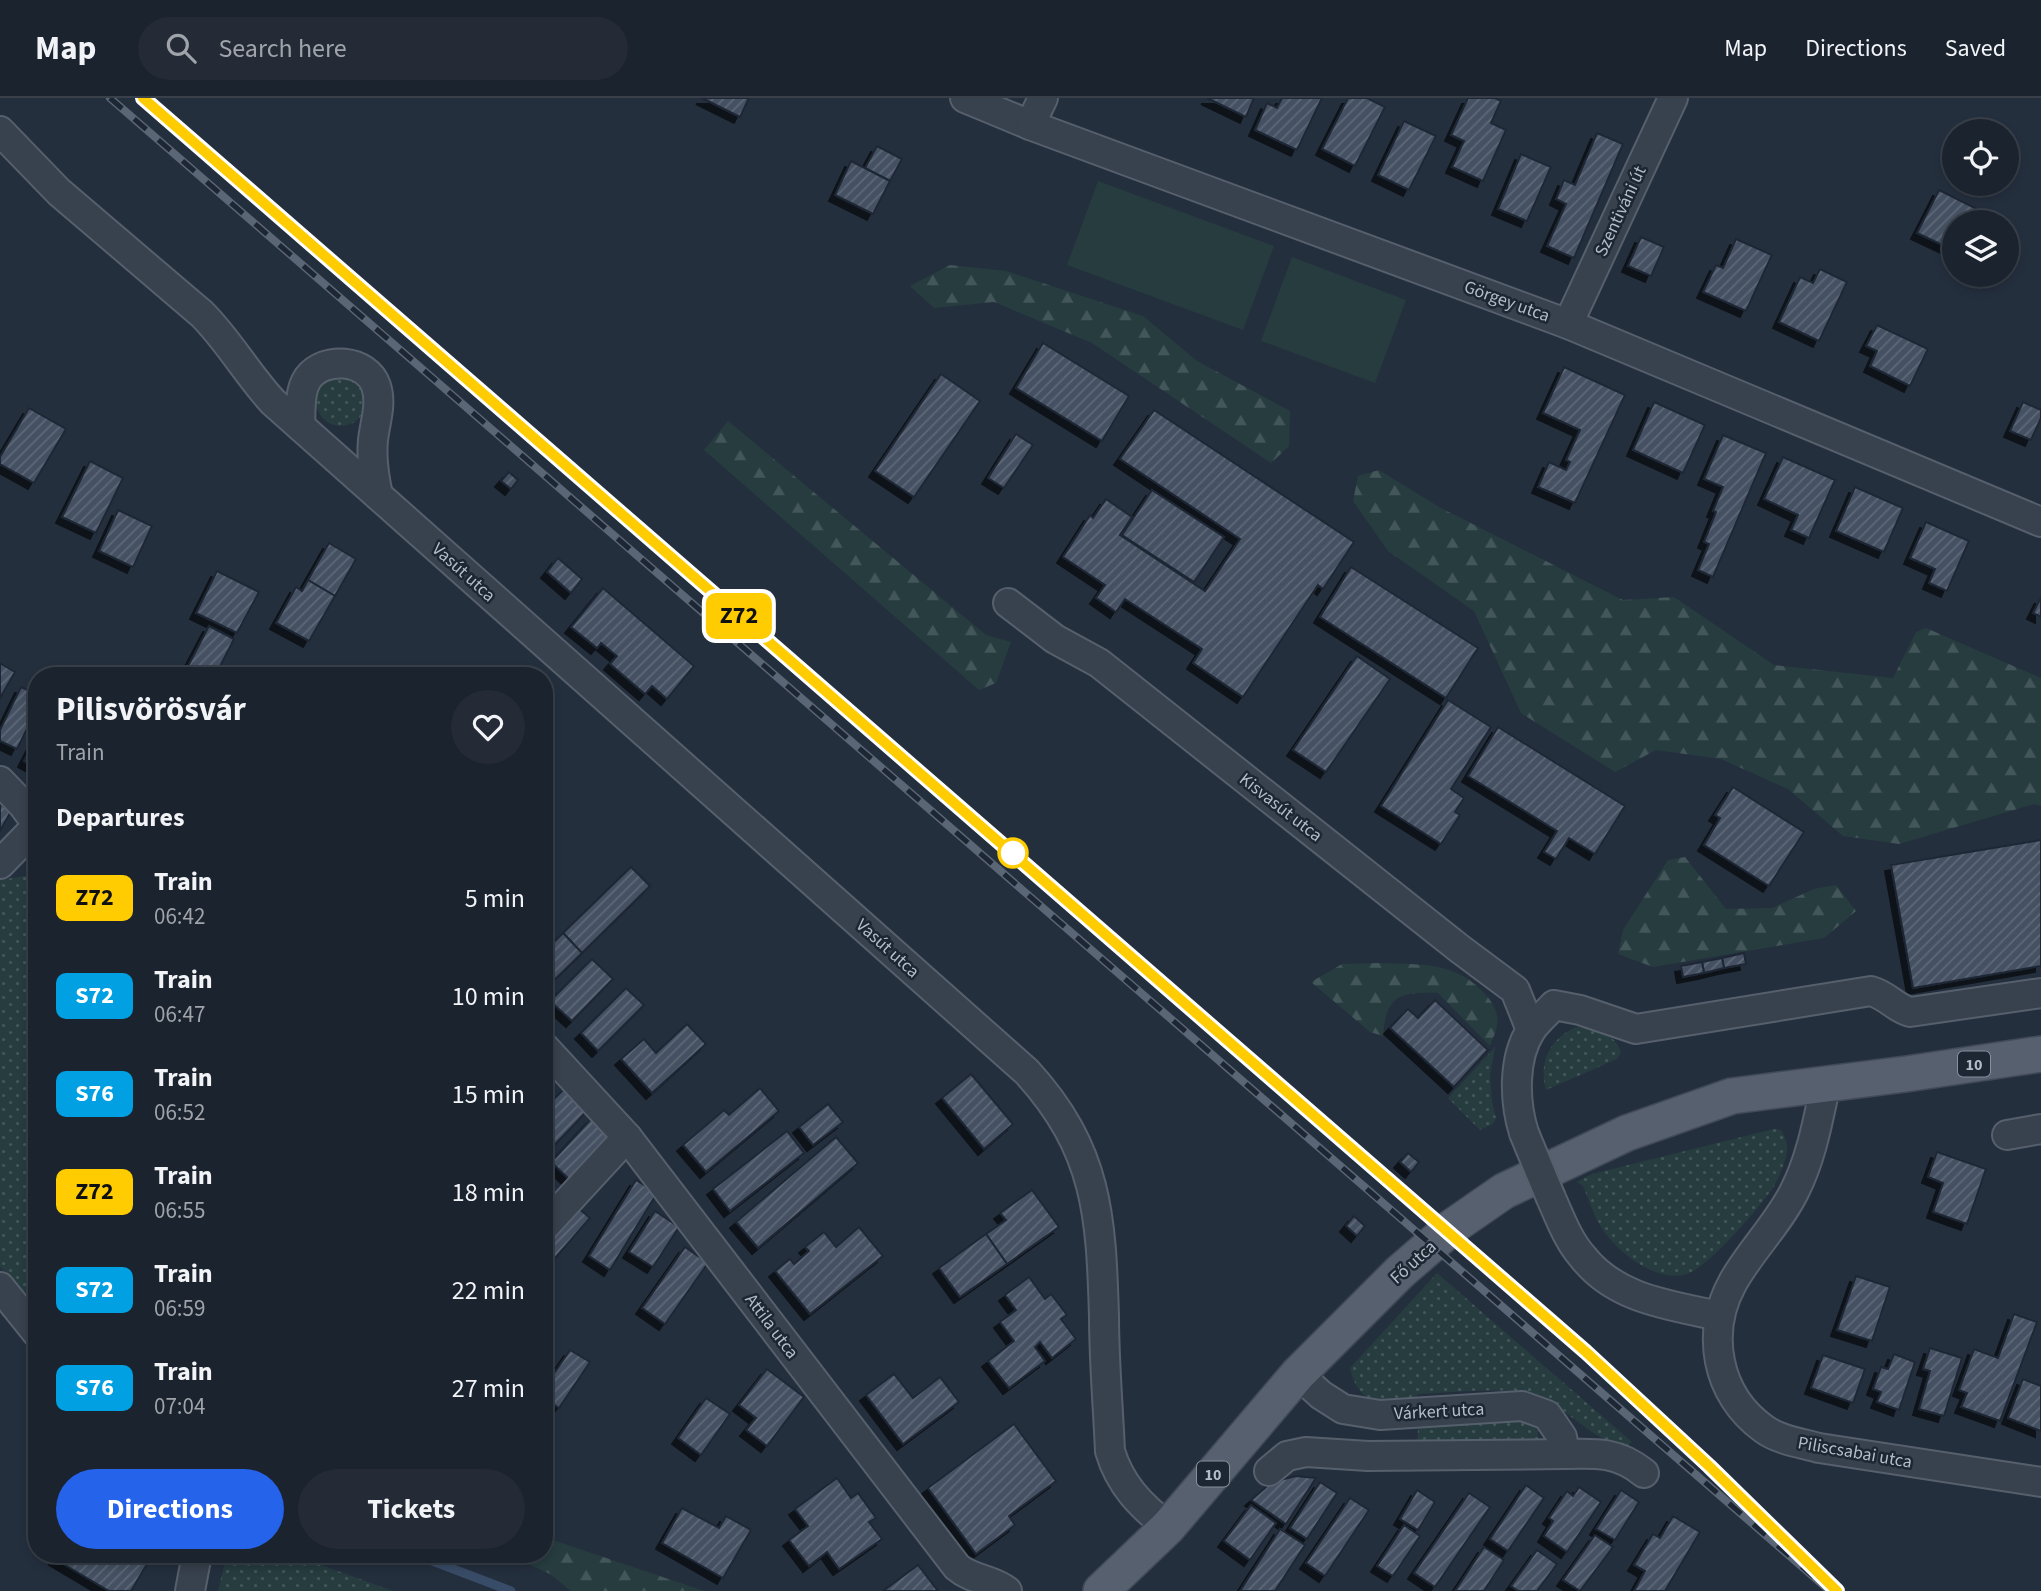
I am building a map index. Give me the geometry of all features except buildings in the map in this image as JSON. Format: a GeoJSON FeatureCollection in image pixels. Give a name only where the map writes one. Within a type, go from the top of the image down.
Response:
{"type":"FeatureCollection","features":[{"type":"Feature","properties":{"kind":"main road","name":"Fő utca"},"geometry":{"type":"LineString","coordinates":[[1101,1591],[1168,1527],[1298,1374],[1400,1272],[1452,1227],[1504,1191],[1574,1156],[1679,1113],[1732,1096],[2041,1054]]}},
{"type":"Feature","properties":{"kind":"street","name":"Görgey utca"},"geometry":{"type":"LineString","coordinates":[[965,98],[1568,324],[2041,522]]}},
{"type":"Feature","properties":{"kind":"street"},"geometry":{"type":"LineString","coordinates":[[1030,124],[1043,98]]}},
{"type":"Feature","properties":{"kind":"street","name":"Szentiváni út"},"geometry":{"type":"LineString","coordinates":[[1568,324],[1673,98]]}},
{"type":"Feature","properties":{"kind":"street","name":"Vasút utca"},"geometry":{"type":"LineString","coordinates":[[0,131],[66,198],[202,314],[216,328],[261,390],[300,426],[1027,1072],[1048,1095],[1081,1154],[1096,1202],[1103,1260],[1110,1451],[1126,1488],[1145,1509],[1168,1527]]}},
{"type":"Feature","properties":{"kind":"street"},"geometry":{"type":"LineString","coordinates":[[300,426],[304,387],[309,376],[321,366],[334,363],[350,364],[365,371],[375,383],[379,398],[372,456],[378,495]]}},
{"type":"Feature","properties":{"kind":"street","name":"Kisvasút utca"},"geometry":{"type":"LineString","coordinates":[[1008,603],[1055,639],[1099,663],[1515,990],[1531,1030]]}},
{"type":"Feature","properties":{"kind":"street"},"geometry":{"type":"LineString","coordinates":[[0,781],[28,814]]}},
{"type":"Feature","properties":{"kind":"street"},"geometry":{"type":"LineString","coordinates":[[0,864],[28,834]]}},
{"type":"Feature","properties":{"kind":"street"},"geometry":{"type":"LineString","coordinates":[[1719,1316],[1627,1293],[1601,1277],[1580,1255],[1551,1198],[1524,1132],[1517,1106],[1521,1057],[1531,1030],[1554,1005],[1580,1010],[1636,1029],[1871,991],[1885,995],[1898,1009],[1910,1012],[2041,993]]}},
{"type":"Feature","properties":{"kind":"street","name":"Attila utca"},"geometry":{"type":"LineString","coordinates":[[553,1057],[627,1136],[957,1567],[967,1576],[1001,1586],[1007,1591]]}},
{"type":"Feature","properties":{"kind":"street","name":"Piliscsabai utca"},"geometry":{"type":"LineString","coordinates":[[1826,1083],[1814,1141],[1794,1192],[1732,1283],[1719,1316],[1719,1363],[1728,1388],[1744,1411],[1765,1430],[1792,1441],[1819,1448],[2041,1482]]}},
{"type":"Feature","properties":{"kind":"street"},"geometry":{"type":"LineString","coordinates":[[2007,1135],[2041,1129]]}},
{"type":"Feature","properties":{"kind":"street"},"geometry":{"type":"LineString","coordinates":[[553,1217],[627,1136]]}},
{"type":"Feature","properties":{"kind":"street"},"geometry":{"type":"LineString","coordinates":[[0,1287],[28,1322]]}},
{"type":"Feature","properties":{"kind":"street","name":"Várkert utca"},"geometry":{"type":"LineString","coordinates":[[1298,1374],[1321,1395],[1343,1409],[1380,1415],[1522,1406],[1547,1415],[1562,1437],[1565,1454]]}},
{"type":"Feature","properties":{"kind":"street"},"geometry":{"type":"LineString","coordinates":[[1269,1471],[1287,1456],[1306,1452],[1368,1456],[1602,1453],[1631,1462],[1644,1474]]}},
{"type":"Feature","properties":{"kind":"street"},"geometry":{"type":"LineString","coordinates":[[190,1591],[195,1563]]}},
{"type":"Feature","properties":{"kind":"green space"},"geometry":{"type":"Polygon","coordinates":[[[1098,181],[1274,246],[1243,330],[1067,265],[1098,181]]]}},
{"type":"Feature","properties":{"kind":"green space"},"geometry":{"type":"Polygon","coordinates":[[[1292,257],[1406,300],[1375,383],[1261,341],[1292,257]]]}},
{"type":"Feature","properties":{"kind":"green space"},"geometry":{"type":"Polygon","coordinates":[[[950,265],[1006,271],[1143,316],[1197,361],[1290,411],[1289,446],[1271,463],[1092,343],[994,302],[934,308],[910,286],[950,265]]]}},
{"type":"Feature","properties":{"kind":"green space"},"geometry":{"type":"Polygon","coordinates":[[[341,376],[358,384],[366,401],[358,418],[341,426],[324,418],[316,401],[324,384],[341,376]]]}},
{"type":"Feature","properties":{"kind":"green space"},"geometry":{"type":"Polygon","coordinates":[[[728,421],[986,635],[1011,642],[996,683],[979,690],[704,450],[728,421]]]}},
{"type":"Feature","properties":{"kind":"green space"},"geometry":{"type":"Polygon","coordinates":[[[1379,470],[1439,507],[1623,600],[1674,597],[1774,665],[1893,678],[1916,632],[1926,628],[2041,678],[2041,806],[2034,804],[1899,844],[1843,836],[1788,789],[1721,759],[1656,750],[1615,772],[1521,713],[1474,611],[1388,551],[1353,501],[1358,476],[1379,470]]]}},
{"type":"Feature","properties":{"kind":"green space"},"geometry":{"type":"Polygon","coordinates":[[[1685,857],[1726,909],[1772,908],[1814,889],[1836,885],[1856,911],[1824,938],[1653,967],[1618,954],[1623,930],[1668,860],[1685,857]]]}},
{"type":"Feature","properties":{"kind":"green space"},"geometry":{"type":"Polygon","coordinates":[[[28,875],[28,1303],[0,1267],[0,880],[28,875]]]}},
{"type":"Feature","properties":{"kind":"green space"},"geometry":{"type":"Polygon","coordinates":[[[1380,963],[1437,967],[1450,970],[1475,984],[1489,998],[1496,1013],[1497,1027],[1490,1046],[1438,993],[1405,995],[1397,999],[1388,1012],[1383,1036],[1370,1032],[1311,982],[1342,964],[1380,963]]]}},
{"type":"Feature","properties":{"kind":"green space"},"geometry":{"type":"Polygon","coordinates":[[[1576,1027],[1609,1036],[1621,1053],[1617,1059],[1546,1090],[1544,1070],[1548,1052],[1559,1038],[1576,1027]]]}},
{"type":"Feature","properties":{"kind":"green space"},"geometry":{"type":"Polygon","coordinates":[[[1495,1047],[1490,1075],[1496,1118],[1493,1124],[1480,1130],[1448,1098],[1495,1047]]]}},
{"type":"Feature","properties":{"kind":"green space"},"geometry":{"type":"Polygon","coordinates":[[[1774,1129],[1781,1130],[1787,1148],[1784,1164],[1774,1186],[1746,1222],[1719,1250],[1694,1271],[1684,1275],[1661,1274],[1638,1263],[1618,1248],[1603,1230],[1583,1186],[1577,1182],[1592,1174],[1774,1129]]]}},
{"type":"Feature","properties":{"kind":"green space"},"geometry":{"type":"Polygon","coordinates":[[[1437,1273],[1632,1442],[1624,1448],[1612,1443],[1535,1394],[1484,1390],[1417,1394],[1418,1402],[1383,1402],[1366,1397],[1354,1381],[1350,1368],[1437,1273]]]}},
{"type":"Feature","properties":{"kind":"green space"},"geometry":{"type":"Polygon","coordinates":[[[1519,1421],[1530,1423],[1537,1428],[1539,1442],[1417,1448],[1418,1428],[1519,1421]]]}},
{"type":"Feature","properties":{"kind":"green space"},"geometry":{"type":"Polygon","coordinates":[[[553,1540],[704,1591],[571,1591],[550,1574],[526,1563],[553,1563],[553,1540]]]}},
{"type":"Feature","properties":{"kind":"green space"},"geometry":{"type":"Polygon","coordinates":[[[225,1563],[316,1563],[393,1591],[218,1591],[225,1563]]]}},
{"type":"Feature","properties":{"kind":"waterway"},"geometry":{"type":"LineString","coordinates":[[438,1563],[511,1591]]}},
{"type":"Feature","properties":{"kind":"railway"},"geometry":{"type":"LineString","coordinates":[[110,98],[1830,1591]]}},
{"type":"Feature","properties":{"kind":"railway"},"geometry":{"type":"LineString","coordinates":[[143,98],[1605,1369],[1776,1532]]}},
{"type":"Feature","properties":{"kind":"train","name":"Z72"},"geometry":{"type":"LineString","coordinates":[[143,98],[1586,1352],[1709,1466],[1837,1591]]}}]}
